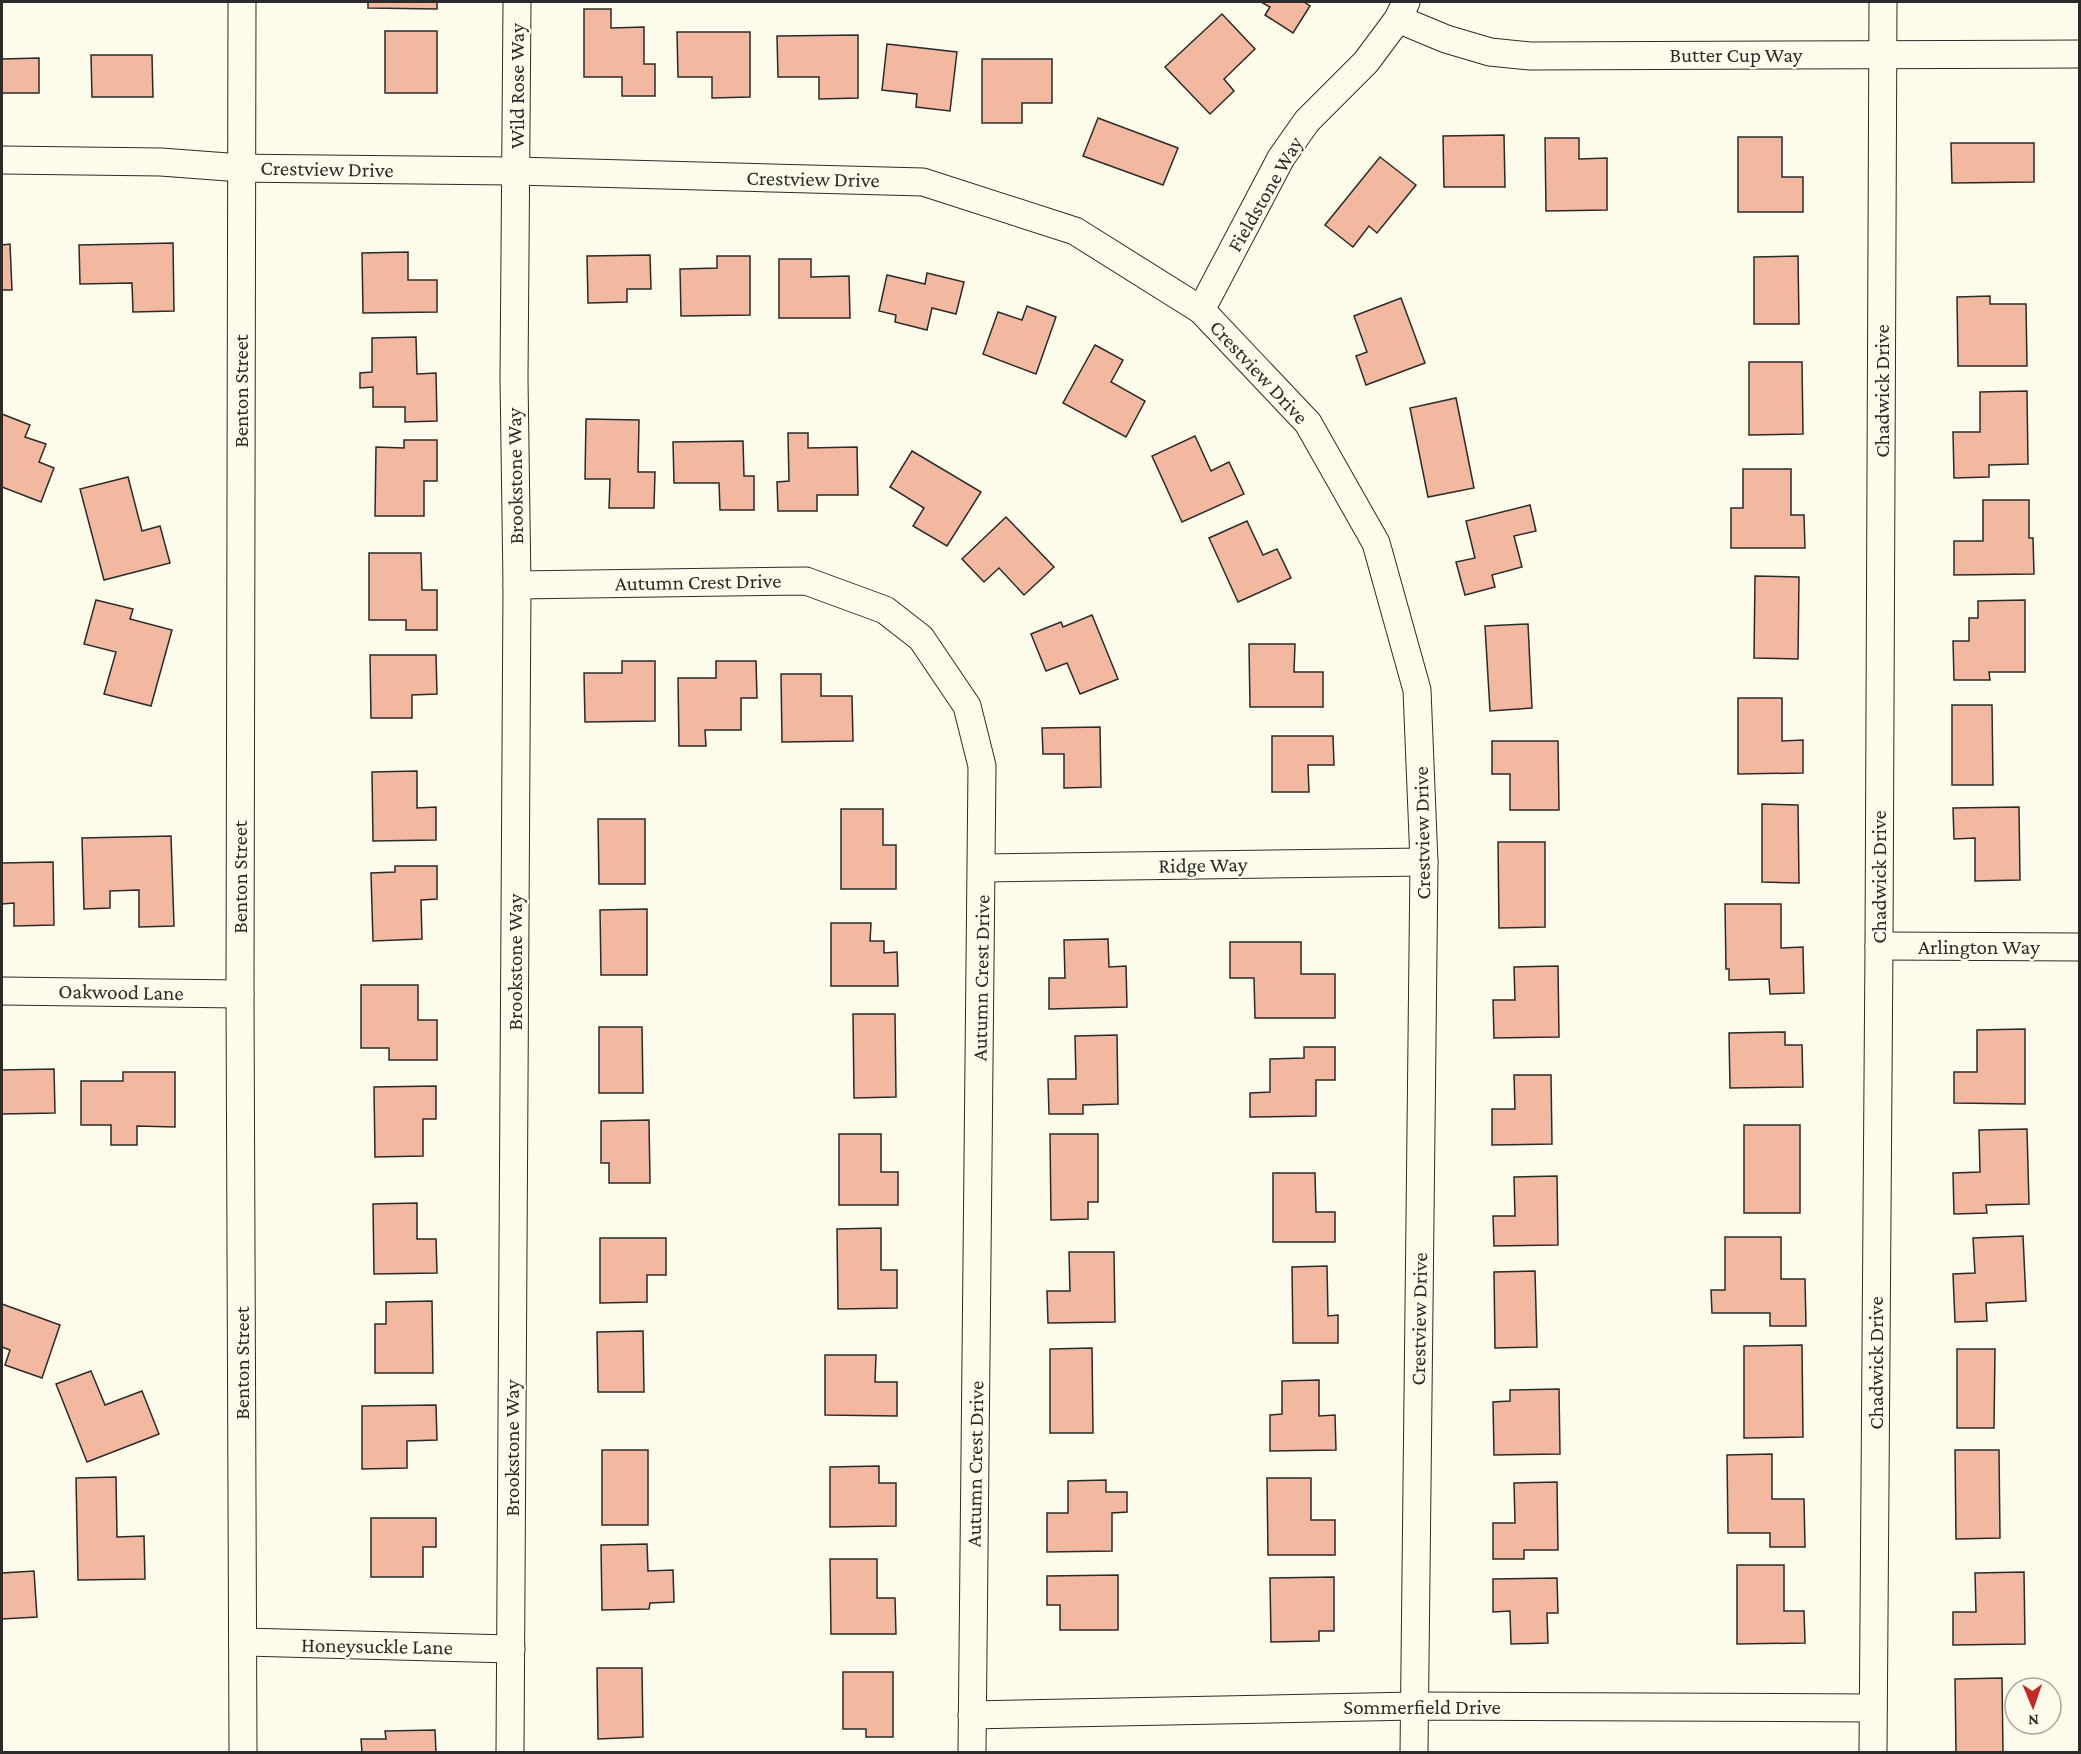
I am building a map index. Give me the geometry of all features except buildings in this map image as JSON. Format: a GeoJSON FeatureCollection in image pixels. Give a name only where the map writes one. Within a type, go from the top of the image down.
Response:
{"type":"FeatureCollection","features":[{"type":"Feature","properties":{"kind":"street","name":"Benton Street"},"geometry":{"type":"LineString","coordinates":[[242,2],[240,994],[243,1752]]}},
{"type":"Feature","properties":{"kind":"street","name":"Wild Rose Way"},"geometry":{"type":"LineString","coordinates":[[516,171],[517,2]]}},
{"type":"Feature","properties":{"kind":"street","name":"Chadwick Drive"},"geometry":{"type":"LineString","coordinates":[[1873,1752],[1883,2]]}},
{"type":"Feature","properties":{"kind":"street","name":"Butter Cup Way"},"geometry":{"type":"LineString","coordinates":[[1402,10],[1446,39],[1490,52],[1530,56],[2079,54]]}},
{"type":"Feature","properties":{"kind":"street","name":"Fieldstone Way"},"geometry":{"type":"LineString","coordinates":[[1201,310],[1281,158],[1307,121],[1366,62],[1402,10]]}},
{"type":"Feature","properties":{"kind":"street","name":"Crestview Drive"},"geometry":{"type":"LineString","coordinates":[[2,160],[161,162],[241,168],[516,171],[923,182],[1076,231],[1201,310],[1308,423],[1376,543],[1417,690],[1424,862],[1414,1752]]}},
{"type":"Feature","properties":{"kind":"street","name":"Brookstone Way"},"geometry":{"type":"LineString","coordinates":[[510,1752],[517,585],[514,379],[516,171]]}},
{"type":"Feature","properties":{"kind":"street","name":"Autumn Crest Drive"},"geometry":{"type":"LineString","coordinates":[[517,585],[806,581],[885,610],[921,638],[967,706],[982,766],[972,1752]]}},
{"type":"Feature","properties":{"kind":"street","name":"Ridge Way"},"geometry":{"type":"LineString","coordinates":[[982,868],[1424,862]]}},
{"type":"Feature","properties":{"kind":"street","name":"Arlington Way"},"geometry":{"type":"LineString","coordinates":[[1879,946],[2079,947]]}},
{"type":"Feature","properties":{"kind":"street","name":"Oakwood Lane"},"geometry":{"type":"LineString","coordinates":[[2,991],[240,994]]}},
{"type":"Feature","properties":{"kind":"street","name":"Honeysuckle Lane"},"geometry":{"type":"LineString","coordinates":[[243,1642],[511,1649]]}},
{"type":"Feature","properties":{"kind":"street","name":"Sommerfield Drive"},"geometry":{"type":"LineString","coordinates":[[972,1715],[1414,1706],[1873,1708]]}}]}
